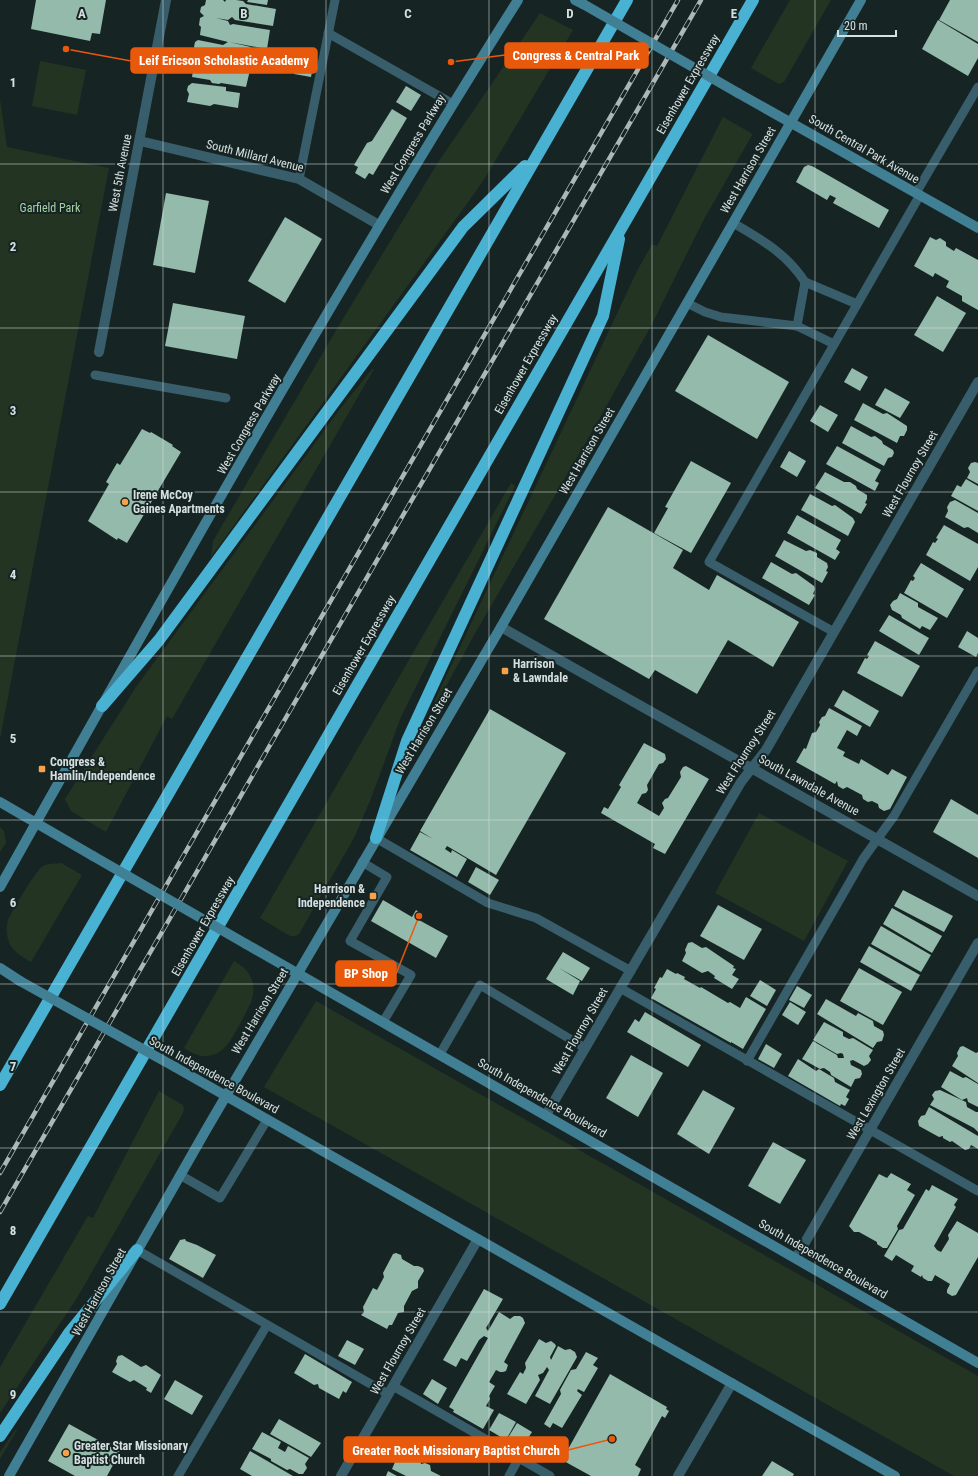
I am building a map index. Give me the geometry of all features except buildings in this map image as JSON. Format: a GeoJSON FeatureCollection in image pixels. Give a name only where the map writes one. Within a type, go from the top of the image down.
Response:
{"type":"FeatureCollection","features":[{"type":"Feature","properties":{"kind":"highway"},"geometry":{"type":"LineString","coordinates":[[0,1085],[627,0]]}},
{"type":"Feature","properties":{"kind":"highway","name":"Eisenhower Expressway"},"geometry":{"type":"LineString","coordinates":[[0,1304],[753,0]]}},
{"type":"Feature","properties":{"kind":"highway"},"geometry":{"type":"LineString","coordinates":[[102,706],[159,640],[462,227],[536,156]]}},
{"type":"Feature","properties":{"kind":"highway"},"geometry":{"type":"LineString","coordinates":[[376,838],[407,741],[603,316],[621,228]]}},
{"type":"Feature","properties":{"kind":"highway"},"geometry":{"type":"LineString","coordinates":[[0,1436],[69,1333],[137,1250]]}},
{"type":"Feature","properties":{"kind":"street","name":"West 5th Avenue"},"geometry":{"type":"LineString","coordinates":[[99,352],[166,0]]}},
{"type":"Feature","properties":{"kind":"street","name":"West Congress Parkway"},"geometry":{"type":"LineString","coordinates":[[0,887],[102,706],[379,225],[518,0]]}},
{"type":"Feature","properties":{"kind":"street","name":"West Harrison Street"},"geometry":{"type":"LineString","coordinates":[[9,1476],[225,1096],[501,627],[861,0]]}},
{"type":"Feature","properties":{"kind":"street","name":"South Central Park Avenue"},"geometry":{"type":"LineString","coordinates":[[579,2],[978,228]]}},
{"type":"Feature","properties":{"kind":"street","name":"South Millard Avenue"},"geometry":{"type":"LineString","coordinates":[[140,141],[299,178],[379,225]]}},
{"type":"Feature","properties":{"kind":"street","name":"West Flournoy Street"},"geometry":{"type":"LineString","coordinates":[[546,1115],[741,782],[764,754],[978,382]]}},
{"type":"Feature","properties":{"kind":"street","name":"South Lawndale Avenue"},"geometry":{"type":"LineString","coordinates":[[501,627],[978,896]]}},
{"type":"Feature","properties":{"kind":"street","name":"South Independence Boulevard"},"geometry":{"type":"LineString","coordinates":[[0,802],[297,974],[440,1054],[978,1363]]}},
{"type":"Feature","properties":{"kind":"street","name":"West Lexington Street"},"geometry":{"type":"LineString","coordinates":[[796,1258],[978,943]]}},
{"type":"Feature","properties":{"kind":"street","name":"South Independence Boulevard"},"geometry":{"type":"LineString","coordinates":[[0,968],[895,1476]]}},
{"type":"Feature","properties":{"kind":"street","name":"West Flournoy Street"},"geometry":{"type":"LineString","coordinates":[[341,1476],[478,1239]]}},
{"type":"Feature","properties":{"kind":"street"},"geometry":{"type":"LineString","coordinates":[[678,1476],[732,1383]]}},
{"type":"Feature","properties":{"kind":"lane"},"geometry":{"type":"LineString","coordinates":[[299,178],[335,0]]}},
{"type":"Feature","properties":{"kind":"lane"},"geometry":{"type":"LineString","coordinates":[[328,34],[453,104]]}},
{"type":"Feature","properties":{"kind":"lane"},"geometry":{"type":"LineString","coordinates":[[834,632],[709,562],[857,304],[978,87]]}},
{"type":"Feature","properties":{"kind":"lane"},"geometry":{"type":"LineString","coordinates":[[733,223],[764,241],[792,264],[805,282],[857,304]]}},
{"type":"Feature","properties":{"kind":"lane"},"geometry":{"type":"LineString","coordinates":[[797,326],[805,282]]}},
{"type":"Feature","properties":{"kind":"lane"},"geometry":{"type":"LineString","coordinates":[[687,303],[721,318],[797,326],[834,344]]}},
{"type":"Feature","properties":{"kind":"lane"},"geometry":{"type":"LineString","coordinates":[[95,375],[226,398]]}},
{"type":"Feature","properties":{"kind":"lane"},"geometry":{"type":"LineString","coordinates":[[747,1061],[863,859],[894,816],[978,671]]}},
{"type":"Feature","properties":{"kind":"lane"},"geometry":{"type":"LineString","coordinates":[[376,838],[488,903],[536,918],[631,971]]}},
{"type":"Feature","properties":{"kind":"lane"},"geometry":{"type":"LineString","coordinates":[[362,862],[387,877],[350,941],[411,975],[383,1022]]}},
{"type":"Feature","properties":{"kind":"lane"},"geometry":{"type":"LineString","coordinates":[[440,1054],[480,985],[585,1048]]}},
{"type":"Feature","properties":{"kind":"lane"},"geometry":{"type":"LineString","coordinates":[[620,988],[978,1191]]}},
{"type":"Feature","properties":{"kind":"lane"},"geometry":{"type":"LineString","coordinates":[[180,1175],[220,1198],[267,1120]]}},
{"type":"Feature","properties":{"kind":"lane"},"geometry":{"type":"LineString","coordinates":[[137,1250],[267,1325],[519,1458],[550,1476]]}},
{"type":"Feature","properties":{"kind":"lane"},"geometry":{"type":"LineString","coordinates":[[178,1476],[267,1325]]}},
{"type":"Feature","properties":{"kind":"lane"},"geometry":{"type":"LineString","coordinates":[[509,1476],[519,1458]]}},
{"type":"Feature","properties":{"kind":"green space"},"geometry":{"type":"Polygon","coordinates":[[[790,0],[831,0],[784,82],[779,84],[751,68],[790,0]]]}},
{"type":"Feature","properties":{"kind":"green space"},"geometry":{"type":"Polygon","coordinates":[[[540,13],[573,30],[488,173],[211,557],[213,541],[338,327],[439,161],[540,13]]]}},
{"type":"Feature","properties":{"kind":"green space"},"geometry":{"type":"Polygon","coordinates":[[[40,61],[86,70],[77,115],[32,106],[40,61]]]}},
{"type":"Feature","properties":{"kind":"green space","name":"Garfield Park"},"geometry":{"type":"Polygon","coordinates":[[[0,99],[7,147],[109,168],[0,739],[0,99]]]}},
{"type":"Feature","properties":{"kind":"green space"},"geometry":{"type":"Polygon","coordinates":[[[723,117],[752,135],[703,221],[651,326],[597,423],[473,637],[437,703],[434,702],[637,271],[652,244],[657,246],[723,117]]]}},
{"type":"Feature","properties":{"kind":"green space"},"geometry":{"type":"Polygon","coordinates":[[[372,369],[374,369],[172,719],[167,716],[106,832],[71,811],[65,799],[136,687],[340,409],[372,369]]]}},
{"type":"Feature","properties":{"kind":"green space"},"geometry":{"type":"Polygon","coordinates":[[[511,483],[515,486],[401,717],[370,801],[354,838],[299,934],[290,936],[260,918],[511,483]]]}},
{"type":"Feature","properties":{"kind":"green space"},"geometry":{"type":"Polygon","coordinates":[[[759,813],[848,861],[804,941],[715,893],[759,813]]]}},
{"type":"Feature","properties":{"kind":"green space"},"geometry":{"type":"Polygon","coordinates":[[[0,827],[4,831],[6,843],[0,852],[0,827]]]}},
{"type":"Feature","properties":{"kind":"green space"},"geometry":{"type":"Polygon","coordinates":[[[61,863],[82,875],[31,962],[11,947],[7,937],[8,920],[24,891],[40,869],[48,864],[61,863]]]}},
{"type":"Feature","properties":{"kind":"green space"},"geometry":{"type":"Polygon","coordinates":[[[234,961],[246,970],[252,980],[253,995],[251,1002],[228,1044],[217,1053],[209,1056],[200,1056],[184,1048],[234,961]]]}},
{"type":"Feature","properties":{"kind":"green space"},"geometry":{"type":"Polygon","coordinates":[[[316,1001],[978,1376],[978,1476],[954,1476],[264,1087],[316,1001]]]}},
{"type":"Feature","properties":{"kind":"green space"},"geometry":{"type":"Polygon","coordinates":[[[159,1091],[183,1105],[183,1113],[77,1298],[0,1413],[0,1367],[88,1216],[93,1218],[159,1091]]]}},
{"type":"Feature","properties":{"kind":"green space"},"geometry":{"type":"Polygon","coordinates":[[[16,1429],[17,1430],[0,1459],[0,1452],[16,1429]]]}},
{"type":"Feature","properties":{"kind":"railway"},"geometry":{"type":"LineString","coordinates":[[0,1173],[678,0]]}},
{"type":"Feature","properties":{"kind":"railway"},"geometry":{"type":"LineString","coordinates":[[0,1212],[701,0]]}},
{"type":"Feature","properties":{"kind":"place","name":"Leif Ericson Scholastic Academy"},"geometry":{"type":"Point","coordinates":[66,49]}},
{"type":"Feature","properties":{"kind":"place","name":"Congress & Central Park"},"geometry":{"type":"Point","coordinates":[451,62]}},
{"type":"Feature","properties":{"kind":"place","name":"Irene McCoy Gaines Apartments"},"geometry":{"type":"Point","coordinates":[125,502]}},
{"type":"Feature","properties":{"kind":"place","name":"Harrison & Lawndale"},"geometry":{"type":"Point","coordinates":[505,671]}},
{"type":"Feature","properties":{"kind":"place","name":"Congress & Hamlin/Independence"},"geometry":{"type":"Point","coordinates":[42,769]}},
{"type":"Feature","properties":{"kind":"place","name":"Harrison & Independence"},"geometry":{"type":"Point","coordinates":[373,896]}},
{"type":"Feature","properties":{"kind":"place","name":"BP Shop"},"geometry":{"type":"Point","coordinates":[419,916]}},
{"type":"Feature","properties":{"kind":"place","name":"Greater Rock Missionary Baptist Church"},"geometry":{"type":"Point","coordinates":[612,1439]}},
{"type":"Feature","properties":{"kind":"place","name":"Greater Star Missionary Baptist Church"},"geometry":{"type":"Point","coordinates":[66,1453]}}]}
